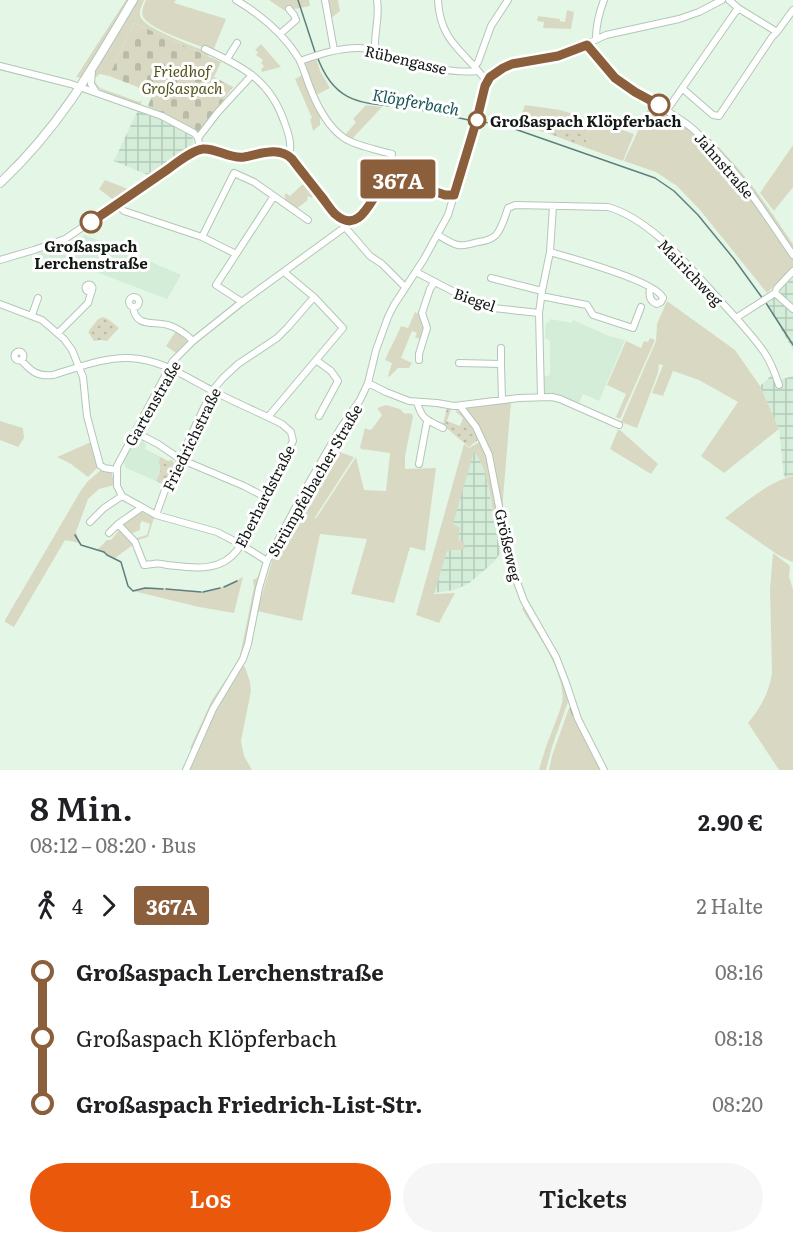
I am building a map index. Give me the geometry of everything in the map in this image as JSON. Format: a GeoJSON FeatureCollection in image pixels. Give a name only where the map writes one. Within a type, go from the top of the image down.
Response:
{"type":"FeatureCollection","features":[{"type":"Feature","properties":{"kind":"main road"},"geometry":{"type":"LineString","coordinates":[[0,183],[38,144],[60,117],[93,68],[133,0]]}},
{"type":"Feature","properties":{"kind":"street"},"geometry":{"type":"LineString","coordinates":[[236,0],[258,13],[280,34],[300,62],[317,106],[337,132],[348,141],[392,154],[387,182],[399,179],[445,195],[454,195]]}},
{"type":"Feature","properties":{"kind":"street"},"geometry":{"type":"LineString","coordinates":[[325,0],[334,50]]}},
{"type":"Feature","properties":{"kind":"street"},"geometry":{"type":"LineString","coordinates":[[375,50],[377,0]]}},
{"type":"Feature","properties":{"kind":"street"},"geometry":{"type":"LineString","coordinates":[[438,0],[440,18],[446,34],[487,82],[495,73],[512,64],[558,56],[606,35],[679,19],[722,0]]}},
{"type":"Feature","properties":{"kind":"street"},"geometry":{"type":"LineString","coordinates":[[476,68],[491,26],[508,0]]}},
{"type":"Feature","properties":{"kind":"street"},"geometry":{"type":"LineString","coordinates":[[596,39],[598,18],[604,0]]}},
{"type":"Feature","properties":{"kind":"street"},"geometry":{"type":"LineString","coordinates":[[729,0],[777,32]]}},
{"type":"Feature","properties":{"kind":"street"},"geometry":{"type":"LineString","coordinates":[[667,110],[738,8]]}},
{"type":"Feature","properties":{"kind":"street"},"geometry":{"type":"LineString","coordinates":[[280,34],[296,20],[289,9]]}},
{"type":"Feature","properties":{"kind":"street"},"geometry":{"type":"LineString","coordinates":[[683,89],[712,115],[717,117],[720,115],[772,37],[793,10]]}},
{"type":"Feature","properties":{"kind":"street"},"geometry":{"type":"LineString","coordinates":[[227,59],[237,44]]}},
{"type":"Feature","properties":{"kind":"street","name":"Jahnstraße"},"geometry":{"type":"LineString","coordinates":[[587,45],[615,78],[693,129],[731,169],[793,255]]}},
{"type":"Feature","properties":{"kind":"street","name":"Rübengasse"},"geometry":{"type":"LineString","coordinates":[[300,62],[334,50],[361,48],[441,69],[464,72],[476,68]]}},
{"type":"Feature","properties":{"kind":"street"},"geometry":{"type":"LineString","coordinates":[[205,50],[227,59],[252,75],[271,93],[280,110],[291,144],[289,156]]}},
{"type":"Feature","properties":{"kind":"street"},"geometry":{"type":"LineString","coordinates":[[0,66],[81,87],[162,116],[189,130],[198,138],[200,149]]}},
{"type":"Feature","properties":{"kind":"street"},"geometry":{"type":"LineString","coordinates":[[93,68],[91,84],[99,94]]}},
{"type":"Feature","properties":{"kind":"street"},"geometry":{"type":"LineString","coordinates":[[198,138],[252,75]]}},
{"type":"Feature","properties":{"kind":"street","name":"Strümpfelbacher Straße"},"geometry":{"type":"LineString","coordinates":[[186,770],[213,709],[243,659],[267,561],[340,429],[360,400],[368,383],[381,335],[394,305],[416,272],[448,215],[487,82]]}},
{"type":"Feature","properties":{"kind":"street"},"geometry":{"type":"LineString","coordinates":[[0,260],[65,238],[200,149],[209,149],[232,157],[277,151],[289,156],[370,256],[382,264],[405,287]]}},
{"type":"Feature","properties":{"kind":"street"},"geometry":{"type":"LineString","coordinates":[[202,237],[234,173],[254,182],[308,220]]}},
{"type":"Feature","properties":{"kind":"street","name":"Gartenstraße"},"geometry":{"type":"LineString","coordinates":[[116,470],[117,463],[169,367],[193,341],[346,224],[363,214],[387,182]]}},
{"type":"Feature","properties":{"kind":"street"},"geometry":{"type":"LineString","coordinates":[[242,302],[216,285],[274,196]]}},
{"type":"Feature","properties":{"kind":"street"},"geometry":{"type":"LineString","coordinates":[[117,204],[124,211],[202,237],[236,254]]}},
{"type":"Feature","properties":{"kind":"street","name":"Mairichweg"},"geometry":{"type":"LineString","coordinates":[[438,235],[459,246],[491,239],[498,233],[508,208],[515,205],[608,207],[616,210],[643,225],[676,252],[764,352],[774,369],[779,385]]}},
{"type":"Feature","properties":{"kind":"street"},"geometry":{"type":"LineString","coordinates":[[541,398],[539,313],[550,252],[553,206]]}},
{"type":"Feature","properties":{"kind":"street"},"geometry":{"type":"LineString","coordinates":[[550,252],[608,269],[650,288]]}},
{"type":"Feature","properties":{"kind":"street","name":"Mairichweg"},"geometry":{"type":"LineString","coordinates":[[736,318],[775,293],[793,271]]}},
{"type":"Feature","properties":{"kind":"street"},"geometry":{"type":"LineString","coordinates":[[268,417],[343,328],[314,297],[284,272]]}},
{"type":"Feature","properties":{"kind":"street","name":"Biegel"},"geometry":{"type":"LineString","coordinates":[[416,272],[434,283],[493,308],[539,313]]}},
{"type":"Feature","properties":{"kind":"street"},"geometry":{"type":"LineString","coordinates":[[490,278],[588,305],[593,315],[633,328],[641,307]]}},
{"type":"Feature","properties":{"kind":"street"},"geometry":{"type":"LineString","coordinates":[[419,360],[427,328],[422,313],[434,283]]}},
{"type":"Feature","properties":{"kind":"street"},"geometry":{"type":"LineString","coordinates":[[58,333],[88,303],[92,290]]}},
{"type":"Feature","properties":{"kind":"street"},"geometry":{"type":"LineString","coordinates":[[775,293],[793,309]]}},
{"type":"Feature","properties":{"kind":"street","name":"Friedrichstraße"},"geometry":{"type":"LineString","coordinates":[[156,515],[165,490],[169,488],[212,391],[238,364],[282,333],[314,297]]}},
{"type":"Feature","properties":{"kind":"street"},"geometry":{"type":"LineString","coordinates":[[32,315],[38,298]]}},
{"type":"Feature","properties":{"kind":"street"},"geometry":{"type":"LineString","coordinates":[[0,304],[42,320],[58,333],[72,350],[85,391],[89,426],[100,465],[116,470],[117,486],[122,496],[156,515],[217,532],[267,561]]}},
{"type":"Feature","properties":{"kind":"street"},"geometry":{"type":"LineString","coordinates":[[133,307],[135,316],[140,321],[171,326],[193,341]]}},
{"type":"Feature","properties":{"kind":"street"},"geometry":{"type":"LineString","coordinates":[[501,348],[502,400]]}},
{"type":"Feature","properties":{"kind":"street","name":"Eberhardstraße"},"geometry":{"type":"LineString","coordinates":[[21,360],[41,376],[53,375],[110,359],[130,358],[157,362],[282,424],[291,432],[294,441],[235,553],[212,567],[196,568],[154,563],[145,566],[142,564],[135,542],[118,524]]}},
{"type":"Feature","properties":{"kind":"street"},"geometry":{"type":"LineString","coordinates":[[316,360],[331,371],[338,381],[319,416]]}},
{"type":"Feature","properties":{"kind":"street"},"geometry":{"type":"LineString","coordinates":[[459,363],[501,364]]}},
{"type":"Feature","properties":{"kind":"street"},"geometry":{"type":"LineString","coordinates":[[368,383],[400,398],[460,406],[502,400],[552,397],[619,425]]}},
{"type":"Feature","properties":{"kind":"street"},"geometry":{"type":"LineString","coordinates":[[417,402],[420,414],[427,421],[443,428]]}},
{"type":"Feature","properties":{"kind":"street","name":"Größeweg"},"geometry":{"type":"LineString","coordinates":[[460,406],[476,427],[489,455],[507,548],[524,601],[556,657],[578,719],[604,770]]}},
{"type":"Feature","properties":{"kind":"street"},"geometry":{"type":"LineString","coordinates":[[419,464],[427,421]]}},
{"type":"Feature","properties":{"kind":"street"},"geometry":{"type":"LineString","coordinates":[[135,432],[180,459],[265,497]]}},
{"type":"Feature","properties":{"kind":"street"},"geometry":{"type":"LineString","coordinates":[[90,522],[104,508],[122,496]]}},
{"type":"Feature","properties":{"kind":"street"},"geometry":{"type":"LineString","coordinates":[[109,533],[141,508]]}},
{"type":"Feature","properties":{"kind":"shaded area"},"geometry":{"type":"Polygon","coordinates":[[[139,111],[162,119],[190,134],[193,139],[193,147],[189,152],[153,177],[114,161],[139,111]]]}},
{"type":"Feature","properties":{"kind":"shaded area"},"geometry":{"type":"Polygon","coordinates":[[[85,235],[181,275],[167,299],[70,262],[67,262],[65,267],[38,256],[62,243],[71,242],[85,235]]]}},
{"type":"Feature","properties":{"kind":"shaded area"},"geometry":{"type":"Polygon","coordinates":[[[793,277],[793,350],[765,301],[793,277]]]}},
{"type":"Feature","properties":{"kind":"shaded area"},"geometry":{"type":"Polygon","coordinates":[[[550,319],[572,323],[573,320],[609,336],[625,340],[599,401],[583,394],[579,403],[560,395],[545,394],[542,389],[542,377],[550,375],[550,341],[545,338],[546,322],[549,323],[550,319]]]}},
{"type":"Feature","properties":{"kind":"shaded area"},"geometry":{"type":"Polygon","coordinates":[[[773,374],[778,386],[783,379],[793,376],[793,476],[784,477],[779,429],[760,386],[773,374]]]}},
{"type":"Feature","properties":{"kind":"shaded area"},"geometry":{"type":"Polygon","coordinates":[[[138,436],[142,437],[145,449],[161,457],[158,463],[160,472],[156,481],[126,468],[123,461],[138,436]]]}},
{"type":"Feature","properties":{"kind":"shaded area"},"geometry":{"type":"Polygon","coordinates":[[[474,450],[486,476],[502,551],[493,563],[468,584],[454,590],[434,593],[447,550],[455,551],[458,540],[452,524],[474,450]]]}},
{"type":"Feature","properties":{"kind":"green space"},"geometry":{"type":"Polygon","coordinates":[[[126,0],[130,0],[83,78],[76,77],[126,0]]]}},
{"type":"Feature","properties":{"kind":"green space"},"geometry":{"type":"Polygon","coordinates":[[[137,0],[144,0],[140,14],[145,23],[162,33],[210,53],[208,56],[134,23],[109,76],[100,74],[95,78],[95,82],[100,88],[139,102],[142,101],[140,105],[101,90],[96,87],[93,80],[96,69],[137,0]]]}},
{"type":"Feature","properties":{"kind":"green space"},"geometry":{"type":"Polygon","coordinates":[[[146,0],[176,0],[174,3],[226,19],[213,51],[148,23],[142,14],[146,0]]]}},
{"type":"Feature","properties":{"kind":"green space"},"geometry":{"type":"Polygon","coordinates":[[[269,0],[309,0],[310,6],[285,11],[269,0]]]}},
{"type":"Feature","properties":{"kind":"green space"},"geometry":{"type":"Polygon","coordinates":[[[326,0],[338,0],[340,11],[330,19],[326,0]]]}},
{"type":"Feature","properties":{"kind":"green space"},"geometry":{"type":"Polygon","coordinates":[[[567,10],[574,12],[571,29],[543,28],[544,22],[537,21],[538,16],[560,19],[565,22],[567,10]]]}},
{"type":"Feature","properties":{"kind":"green space","name":"Friedhof Großaspach"},"geometry":{"type":"Polygon","coordinates":[[[134,23],[221,62],[214,77],[233,87],[199,132],[148,106],[153,93],[109,76],[134,23]]]}},
{"type":"Feature","properties":{"kind":"green space"},"geometry":{"type":"Polygon","coordinates":[[[261,44],[281,67],[262,72],[263,60],[256,55],[258,52],[255,50],[261,44]]]}},
{"type":"Feature","properties":{"kind":"green space"},"geometry":{"type":"Polygon","coordinates":[[[316,57],[320,71],[330,88],[314,96],[305,64],[316,57]]]}},
{"type":"Feature","properties":{"kind":"green space"},"geometry":{"type":"Polygon","coordinates":[[[304,74],[322,117],[320,125],[313,131],[310,119],[312,118],[295,79],[304,74]]]}},
{"type":"Feature","properties":{"kind":"green space"},"geometry":{"type":"Polygon","coordinates":[[[366,105],[382,107],[352,139],[344,136],[356,122],[353,119],[366,105]]]}},
{"type":"Feature","properties":{"kind":"green space"},"geometry":{"type":"Polygon","coordinates":[[[525,105],[560,110],[550,134],[518,124],[525,105]]]}},
{"type":"Feature","properties":{"kind":"green space"},"geometry":{"type":"Polygon","coordinates":[[[650,105],[699,138],[735,177],[793,259],[793,267],[767,293],[700,210],[677,186],[656,172],[624,161],[650,105]]]}},
{"type":"Feature","properties":{"kind":"green space"},"geometry":{"type":"Polygon","coordinates":[[[560,110],[594,120],[584,147],[550,134],[560,110]]]}},
{"type":"Feature","properties":{"kind":"green space"},"geometry":{"type":"Polygon","coordinates":[[[594,120],[634,134],[623,161],[584,147],[594,120]]]}},
{"type":"Feature","properties":{"kind":"green space"},"geometry":{"type":"Polygon","coordinates":[[[701,132],[708,136],[735,164],[793,244],[793,250],[767,212],[701,132]]]}},
{"type":"Feature","properties":{"kind":"green space"},"geometry":{"type":"Polygon","coordinates":[[[793,145],[793,187],[774,211],[760,193],[793,145]]]}},
{"type":"Feature","properties":{"kind":"green space"},"geometry":{"type":"Polygon","coordinates":[[[105,180],[133,191],[116,202],[99,189],[105,180]]]}},
{"type":"Feature","properties":{"kind":"green space"},"geometry":{"type":"Polygon","coordinates":[[[304,183],[315,195],[311,198],[309,196],[308,200],[295,210],[283,201],[286,199],[284,196],[286,193],[290,196],[304,183]]]}},
{"type":"Feature","properties":{"kind":"green space"},"geometry":{"type":"Polygon","coordinates":[[[667,301],[735,350],[760,386],[779,429],[724,473],[701,456],[738,402],[699,380],[673,371],[663,396],[652,393],[663,365],[659,364],[658,373],[637,428],[621,422],[656,341],[657,324],[667,301]]]}},
{"type":"Feature","properties":{"kind":"green space"},"geometry":{"type":"Polygon","coordinates":[[[415,312],[421,315],[420,318],[424,325],[422,340],[415,337],[417,333],[412,331],[401,358],[412,363],[409,368],[398,368],[389,377],[392,363],[385,360],[401,326],[408,328],[415,312]]]}},
{"type":"Feature","properties":{"kind":"green space"},"geometry":{"type":"Polygon","coordinates":[[[103,317],[119,328],[107,341],[94,341],[88,332],[98,319],[103,317]]]}},
{"type":"Feature","properties":{"kind":"green space"},"geometry":{"type":"Polygon","coordinates":[[[176,331],[187,341],[176,353],[166,346],[176,331]]]}},
{"type":"Feature","properties":{"kind":"green space"},"geometry":{"type":"Polygon","coordinates":[[[650,338],[655,340],[620,419],[616,417],[626,394],[607,385],[626,341],[641,348],[644,341],[648,342],[650,338]]]}},
{"type":"Feature","properties":{"kind":"green space"},"geometry":{"type":"Polygon","coordinates":[[[511,402],[503,513],[494,474],[466,409],[467,407],[511,402]]]}},
{"type":"Feature","properties":{"kind":"green space"},"geometry":{"type":"Polygon","coordinates":[[[386,405],[400,409],[405,414],[412,414],[413,417],[405,456],[405,469],[436,468],[425,551],[410,547],[394,603],[351,594],[367,539],[320,534],[302,621],[257,611],[276,548],[333,444],[342,453],[354,457],[314,519],[356,457],[364,490],[386,491],[390,453],[360,447],[365,428],[372,429],[382,415],[377,408],[386,405]]]}},
{"type":"Feature","properties":{"kind":"green space"},"geometry":{"type":"Polygon","coordinates":[[[447,408],[451,409],[447,421],[460,426],[463,418],[456,410],[473,426],[479,439],[469,447],[444,426],[447,408]]]}},
{"type":"Feature","properties":{"kind":"green space"},"geometry":{"type":"Polygon","coordinates":[[[0,421],[23,428],[24,438],[18,447],[0,440],[0,421]]]}},
{"type":"Feature","properties":{"kind":"green space"},"geometry":{"type":"Polygon","coordinates":[[[618,430],[658,464],[651,474],[610,449],[618,430]]]}},
{"type":"Feature","properties":{"kind":"green space"},"geometry":{"type":"Polygon","coordinates":[[[481,441],[488,456],[504,545],[502,551],[486,476],[474,451],[453,524],[460,528],[458,540],[464,542],[465,549],[447,551],[434,594],[455,593],[439,623],[416,615],[464,444],[469,448],[481,441]]]}},
{"type":"Feature","properties":{"kind":"green space"},"geometry":{"type":"Polygon","coordinates":[[[91,442],[99,466],[88,477],[57,457],[91,442]]]}},
{"type":"Feature","properties":{"kind":"green space"},"geometry":{"type":"Polygon","coordinates":[[[161,457],[168,461],[172,460],[175,464],[165,485],[156,481],[160,472],[158,463],[161,457]]]}},
{"type":"Feature","properties":{"kind":"green space"},"geometry":{"type":"Polygon","coordinates":[[[102,469],[111,471],[115,485],[99,489],[88,499],[76,532],[80,543],[65,540],[14,627],[5,622],[80,492],[87,482],[102,469]]]}},
{"type":"Feature","properties":{"kind":"green space"},"geometry":{"type":"Polygon","coordinates":[[[793,476],[792,562],[778,555],[725,518],[767,487],[793,476]]]}},
{"type":"Feature","properties":{"kind":"green space"},"geometry":{"type":"Polygon","coordinates":[[[142,512],[154,518],[148,537],[138,540],[136,538],[147,535],[150,524],[142,521],[140,530],[130,534],[122,526],[123,523],[142,512]]]}},
{"type":"Feature","properties":{"kind":"green space"},"geometry":{"type":"Polygon","coordinates":[[[116,528],[119,528],[134,544],[115,558],[97,550],[107,540],[111,540],[119,530],[116,528]]]}},
{"type":"Feature","properties":{"kind":"green space"},"geometry":{"type":"Polygon","coordinates":[[[773,553],[790,566],[789,577],[793,589],[793,770],[779,770],[748,723],[764,700],[772,673],[770,589],[773,553]]]}},
{"type":"Feature","properties":{"kind":"green space"},"geometry":{"type":"Polygon","coordinates":[[[262,569],[243,653],[193,749],[190,748],[212,700],[240,656],[254,587],[253,580],[257,578],[262,569]]]}},
{"type":"Feature","properties":{"kind":"green space"},"geometry":{"type":"Polygon","coordinates":[[[243,577],[234,613],[133,591],[150,587],[202,592],[223,587],[243,577]]]}},
{"type":"Feature","properties":{"kind":"green space"},"geometry":{"type":"Polygon","coordinates":[[[524,605],[554,657],[569,699],[546,770],[539,770],[561,708],[562,692],[550,654],[522,609],[524,605]]]}},
{"type":"Feature","properties":{"kind":"green space"},"geometry":{"type":"Polygon","coordinates":[[[243,666],[251,691],[241,741],[244,756],[252,770],[190,770],[215,710],[243,666]]]}},
{"type":"Feature","properties":{"kind":"green space"},"geometry":{"type":"Polygon","coordinates":[[[571,707],[602,770],[549,770],[571,707]]]}},
{"type":"Feature","properties":{"kind":"waterway","name":"Klöpferbach"},"geometry":{"type":"LineString","coordinates":[[298,0],[315,52]]}},
{"type":"Feature","properties":{"kind":"waterway","name":"Klöpferbach"},"geometry":{"type":"LineString","coordinates":[[317,56],[334,86],[355,100],[474,121]]}},
{"type":"Feature","properties":{"kind":"waterway","name":"Klöpferbach"},"geometry":{"type":"LineString","coordinates":[[479,121],[509,127],[655,178],[674,191],[698,215],[763,299]]}},
{"type":"Feature","properties":{"kind":"waterway","name":"Klöpferbach"},"geometry":{"type":"LineString","coordinates":[[766,303],[793,345]]}},
{"type":"Feature","properties":{"kind":"waterway"},"geometry":{"type":"LineString","coordinates":[[75,535],[81,545],[104,552],[121,562],[128,586],[133,591],[145,588],[163,589]]}},
{"type":"Feature","properties":{"kind":"waterway"},"geometry":{"type":"LineString","coordinates":[[501,535],[504,546]]}},
{"type":"Feature","properties":{"kind":"waterway"},"geometry":{"type":"LineString","coordinates":[[505,555],[512,577]]}},
{"type":"Feature","properties":{"kind":"waterway"},"geometry":{"type":"LineString","coordinates":[[224,587],[237,581]]}},
{"type":"Feature","properties":{"kind":"waterway"},"geometry":{"type":"LineString","coordinates":[[203,592],[220,588]]}},
{"type":"Feature","properties":{"kind":"waterway"},"geometry":{"type":"LineString","coordinates":[[166,589],[201,592]]}},
{"type":"Feature","properties":{"kind":"waterway"},"geometry":{"type":"LineString","coordinates":[[523,604],[544,642]]}},
{"type":"Feature","properties":{"kind":"waterway"},"geometry":{"type":"LineString","coordinates":[[571,709],[573,715]]}},
{"type":"Feature","properties":{"kind":"bus line","name":"367A"},"geometry":{"type":"LineString","coordinates":[[91,222],[200,149],[209,149],[232,157],[277,151],[284,153],[292,159],[335,214],[347,220],[358,218],[368,209],[382,186],[393,179],[445,195],[454,195],[485,86],[490,77],[512,64],[558,56],[587,45],[605,68],[622,84],[659,105]]}},
{"type":"Feature","properties":{"kind":"place","name":"Großaspach Klöpferbach"},"geometry":{"type":"Point","coordinates":[477,120]}},
{"type":"Feature","properties":{"kind":"place","name":"Großaspach Lerchenstraße"},"geometry":{"type":"Point","coordinates":[91,222]}}]}
